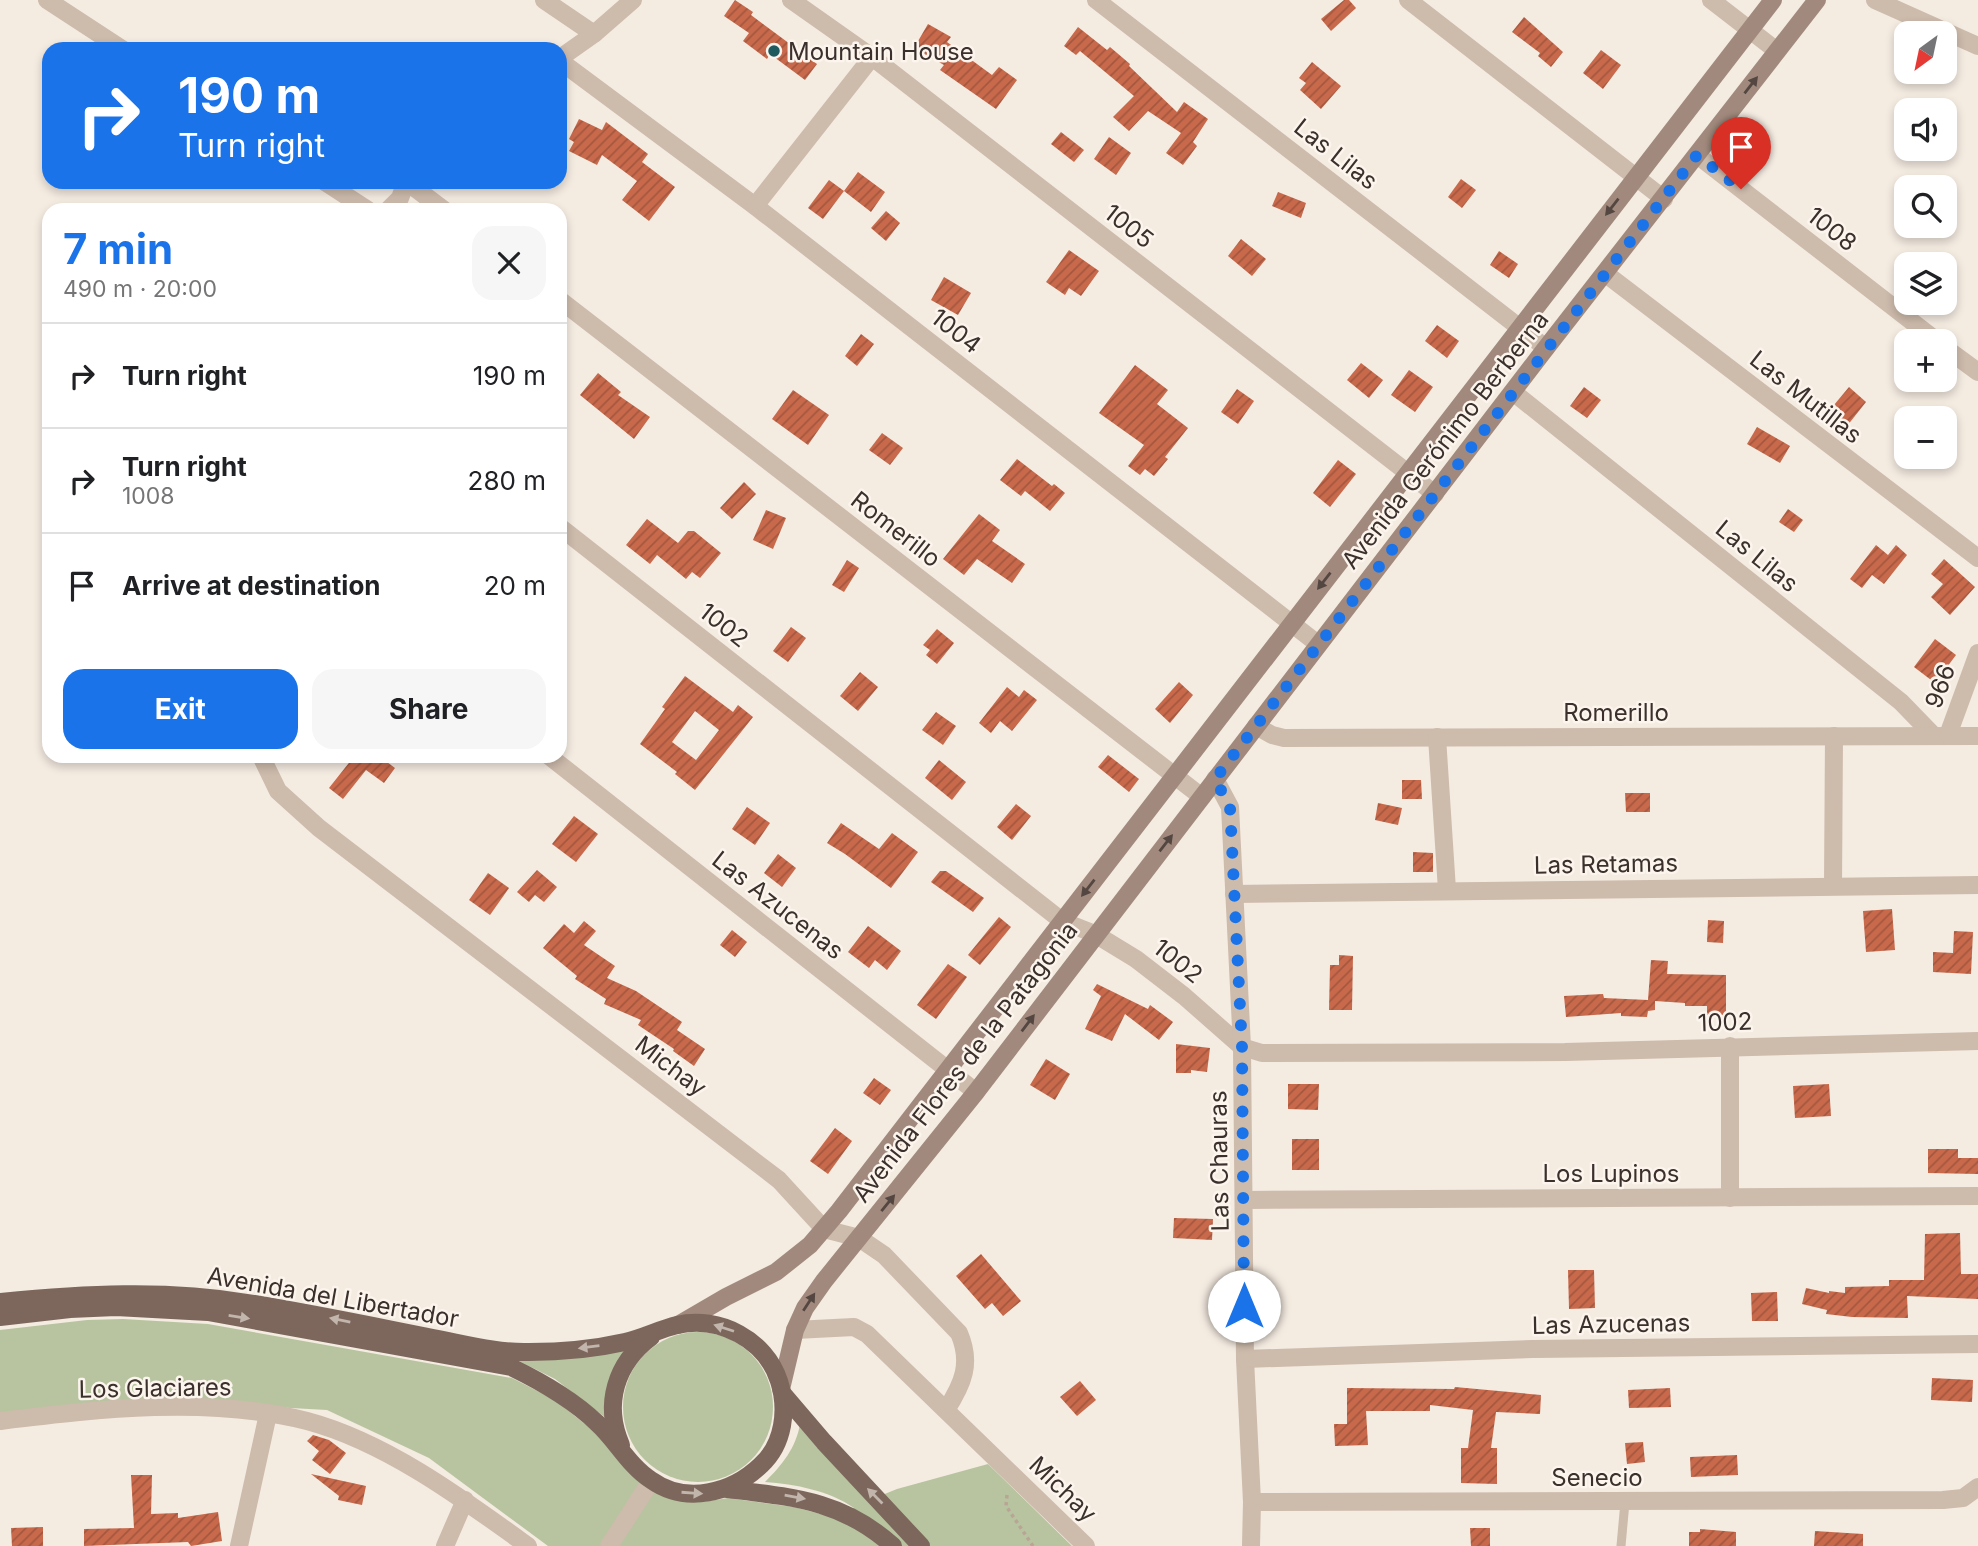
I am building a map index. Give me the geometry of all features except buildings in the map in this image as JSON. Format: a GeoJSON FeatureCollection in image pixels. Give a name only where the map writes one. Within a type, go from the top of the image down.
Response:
{"type":"FeatureCollection","features":[{"type":"Feature","properties":{"kind":"main road","name":"Avenida del Libertador"},"geometry":{"type":"LineString","coordinates":[[0,1302],[114,1294],[246,1302],[506,1352],[590,1348],[656,1334],[677,1325],[699,1322],[722,1326],[744,1336],[762,1351],[775,1371],[782,1392],[783,1418],[778,1441],[765,1461],[748,1478],[727,1489],[704,1494],[680,1492],[651,1481],[596,1421],[562,1395],[511,1367],[208,1312],[116,1307],[0,1317]]}},
{"type":"Feature","properties":{"kind":"main road","name":"Avenida del Libertador"},"geometry":{"type":"LineString","coordinates":[[624,1451],[615,1432],[612,1409],[615,1387],[624,1365],[638,1347],[656,1334]]}},
{"type":"Feature","properties":{"kind":"main road","name":"Avenida del Libertador"},"geometry":{"type":"LineString","coordinates":[[782,1392],[824,1443],[920,1546]]}},
{"type":"Feature","properties":{"kind":"main road","name":"Avenida del Libertador"},"geometry":{"type":"LineString","coordinates":[[727,1489],[801,1498],[813,1502],[860,1521],[893,1546]]}},
{"type":"Feature","properties":{"kind":"street"},"geometry":{"type":"LineString","coordinates":[[47,0],[111,42]]}},
{"type":"Feature","properties":{"kind":"street"},"geometry":{"type":"LineString","coordinates":[[544,0],[594,34]]}},
{"type":"Feature","properties":{"kind":"street"},"geometry":{"type":"LineString","coordinates":[[567,54],[633,0]]}},
{"type":"Feature","properties":{"kind":"street","name":"1005"},"geometry":{"type":"LineString","coordinates":[[791,0],[872,57],[1435,494]]}},
{"type":"Feature","properties":{"kind":"street","name":"Las Lilas"},"geometry":{"type":"LineString","coordinates":[[1096,0],[1546,348]]}},
{"type":"Feature","properties":{"kind":"street"},"geometry":{"type":"LineString","coordinates":[[1408,0],[1664,199]]}},
{"type":"Feature","properties":{"kind":"street"},"geometry":{"type":"LineString","coordinates":[[1711,0],[1777,51]]}},
{"type":"Feature","properties":{"kind":"street","name":"Avenida Gerónimo Berberna"},"geometry":{"type":"LineString","coordinates":[[1174,775],[1773,0]]}},
{"type":"Feature","properties":{"kind":"street","name":"Avenida Gerónimo Berberna"},"geometry":{"type":"LineString","coordinates":[[1215,779],[1817,0]]}},
{"type":"Feature","properties":{"kind":"street"},"geometry":{"type":"LineString","coordinates":[[1875,0],[1978,46]]}},
{"type":"Feature","properties":{"kind":"street"},"geometry":{"type":"LineString","coordinates":[[755,206],[872,57]]}},
{"type":"Feature","properties":{"kind":"street","name":"1004"},"geometry":{"type":"LineString","coordinates":[[567,64],[755,206],[1318,644]]}},
{"type":"Feature","properties":{"kind":"street","name":"1008"},"geometry":{"type":"LineString","coordinates":[[1697,155],[1922,329]]}},
{"type":"Feature","properties":{"kind":"street"},"geometry":{"type":"LineString","coordinates":[[336,189],[357,203]]}},
{"type":"Feature","properties":{"kind":"street"},"geometry":{"type":"LineString","coordinates":[[416,189],[434,203]]}},
{"type":"Feature","properties":{"kind":"street","name":"Las Mutillas"},"geometry":{"type":"LineString","coordinates":[[1606,274],[1978,558]]}},
{"type":"Feature","properties":{"kind":"street","name":"Romerillo"},"geometry":{"type":"LineString","coordinates":[[567,305],[1202,797]]}},
{"type":"Feature","properties":{"kind":"street"},"geometry":{"type":"LineString","coordinates":[[1957,357],[1978,372]]}},
{"type":"Feature","properties":{"kind":"street","name":"Las Lilas"},"geometry":{"type":"LineString","coordinates":[[1513,392],[1940,735]]}},
{"type":"Feature","properties":{"kind":"street","name":"1002"},"geometry":{"type":"LineString","coordinates":[[567,532],[1062,921],[1095,934],[1146,966],[1242,1047],[1262,1053],[1565,1052],[1978,1041]]}},
{"type":"Feature","properties":{"kind":"street","name":"966"},"geometry":{"type":"LineString","coordinates":[[1940,735],[1978,653]]}},
{"type":"Feature","properties":{"kind":"street","name":"Romerillo"},"geometry":{"type":"LineString","coordinates":[[1256,726],[1284,738],[1978,736]]}},
{"type":"Feature","properties":{"kind":"street"},"geometry":{"type":"LineString","coordinates":[[1833,886],[1834,736]]}},
{"type":"Feature","properties":{"kind":"street"},"geometry":{"type":"LineString","coordinates":[[1437,737],[1447,890]]}},
{"type":"Feature","properties":{"kind":"street","name":"Michay"},"geometry":{"type":"LineString","coordinates":[[264,763],[278,791],[318,828],[779,1180],[824,1229]]}},
{"type":"Feature","properties":{"kind":"street","name":"Las Azucenas"},"geometry":{"type":"LineString","coordinates":[[558,763],[976,1092]]}},
{"type":"Feature","properties":{"kind":"street","name":"Avenida Flores de la Patagonia"},"geometry":{"type":"LineString","coordinates":[[677,1325],[776,1272],[797,1257],[824,1229],[1174,775]]}},
{"type":"Feature","properties":{"kind":"street","name":"Avenida Flores de la Patagonia"},"geometry":{"type":"LineString","coordinates":[[782,1392],[795,1330],[804,1308],[976,1092],[1215,779]]}},
{"type":"Feature","properties":{"kind":"street","name":"Las Chauras"},"geometry":{"type":"LineString","coordinates":[[1215,779],[1230,807],[1242,1047],[1245,1359],[1252,1503],[1251,1546]]}},
{"type":"Feature","properties":{"kind":"street","name":"Las Retamas"},"geometry":{"type":"LineString","coordinates":[[1234,894],[1978,885]]}},
{"type":"Feature","properties":{"kind":"street"},"geometry":{"type":"LineString","coordinates":[[1730,1046],[1730,1198]]}},
{"type":"Feature","properties":{"kind":"street","name":"Los Lupinos"},"geometry":{"type":"LineString","coordinates":[[1244,1200],[1978,1196]]}},
{"type":"Feature","properties":{"kind":"street"},"geometry":{"type":"LineString","coordinates":[[824,1229],[859,1238],[884,1255],[959,1333],[966,1348],[965,1369],[957,1392],[946,1410]]}},
{"type":"Feature","properties":{"kind":"street","name":"Michay"},"geometry":{"type":"LineString","coordinates":[[795,1330],[854,1327],[867,1334],[1086,1546]]}},
{"type":"Feature","properties":{"kind":"street","name":"Las Azucenas"},"geometry":{"type":"LineString","coordinates":[[1245,1359],[1533,1349],[1978,1344]]}},
{"type":"Feature","properties":{"kind":"street","name":"Los Glaciares"},"geometry":{"type":"LineString","coordinates":[[0,1421],[151,1408],[221,1408],[308,1422],[350,1437],[410,1467],[465,1500],[528,1546]]}},
{"type":"Feature","properties":{"kind":"street"},"geometry":{"type":"LineString","coordinates":[[239,1546],[268,1414]]}},
{"type":"Feature","properties":{"kind":"street"},"geometry":{"type":"LineString","coordinates":[[609,1546],[651,1481]]}},
{"type":"Feature","properties":{"kind":"street","name":"Senecio"},"geometry":{"type":"LineString","coordinates":[[1252,1503],[1943,1500],[1963,1498],[1978,1487]]}},
{"type":"Feature","properties":{"kind":"street"},"geometry":{"type":"LineString","coordinates":[[445,1546],[465,1500]]}},
{"type":"Feature","properties":{"kind":"lane"},"geometry":{"type":"LineString","coordinates":[[1621,1546],[1625,1502]]}},
{"type":"Feature","properties":{"kind":"path"},"geometry":{"type":"LineString","coordinates":[[1017,1479],[1006,1496],[1006,1506],[1033,1546]]}},
{"type":"Feature","properties":{"kind":"green space"},"geometry":{"type":"Polygon","coordinates":[[[123,1319],[208,1324],[512,1378],[555,1400],[611,1449],[702,1502],[728,1498],[794,1507],[832,1517],[854,1508],[812,1489],[765,1482],[787,1456],[800,1424],[870,1500],[897,1489],[988,1464],[1072,1546],[548,1546],[429,1458],[327,1410],[273,1407],[0,1418],[0,1330],[87,1320],[123,1319]]]}},
{"type":"Feature","properties":{"kind":"green space"},"geometry":{"type":"Polygon","coordinates":[[[698,1332],[727,1338],[751,1354],[767,1378],[773,1407],[767,1436],[751,1460],[727,1476],[698,1482],[669,1476],[645,1460],[629,1436],[623,1407],[629,1378],[645,1354],[669,1338],[698,1332]]]}},
{"type":"Feature","properties":{"kind":"green space"},"geometry":{"type":"Polygon","coordinates":[[[626,1350],[606,1418],[555,1379],[517,1360],[626,1350]]]}},
{"type":"Feature","properties":{"kind":"place","name":"Mountain House"},"geometry":{"type":"Point","coordinates":[774,51]}},
{"type":"Feature","properties":{"kind":"route"},"geometry":{"type":"LineString","coordinates":[[1244,1306],[1242,1047],[1230,807],[1215,779],[1697,155],[1741,189]]}}]}
